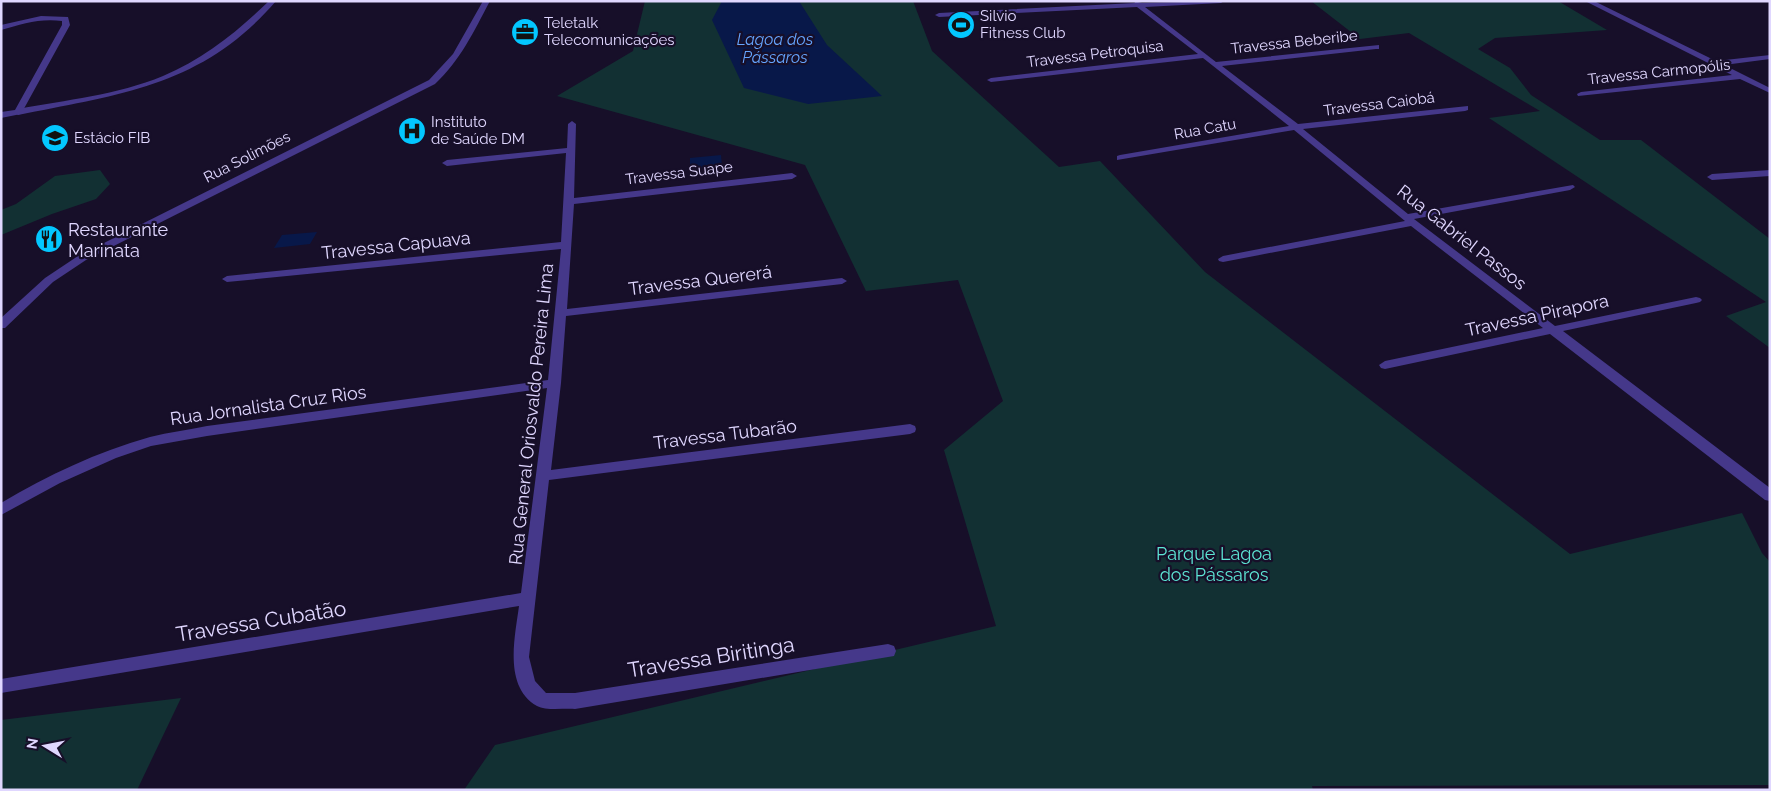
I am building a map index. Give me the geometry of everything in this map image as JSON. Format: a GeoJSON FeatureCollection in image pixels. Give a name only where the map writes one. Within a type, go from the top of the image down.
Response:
{"type":"FeatureCollection","features":[{"type":"Feature","properties":{"kind":"street"},"geometry":{"type":"LineString","coordinates":[[1,115],[123,91],[152,83],[176,72],[220,46],[240,32],[273,1]]}},
{"type":"Feature","properties":{"kind":"street","name":"Rua Solimões"},"geometry":{"type":"LineString","coordinates":[[1,325],[49,280],[82,258],[432,82],[454,60],[487,1]]}},
{"type":"Feature","properties":{"kind":"street"},"geometry":{"type":"LineString","coordinates":[[939,15],[1221,1]]}},
{"type":"Feature","properties":{"kind":"street"},"geometry":{"type":"LineString","coordinates":[[1588,1],[1770,91]]}},
{"type":"Feature","properties":{"kind":"street","name":"Rua Gabriel Passos"},"geometry":{"type":"LineString","coordinates":[[1138,4],[1296,128],[1409,220],[1554,330],[1764,484],[1770,496]]}},
{"type":"Feature","properties":{"kind":"street"},"geometry":{"type":"LineString","coordinates":[[1,28],[13,23],[43,18],[65,19],[66,25],[18,112]]}},
{"type":"Feature","properties":{"kind":"street","name":"Travessa Beberibe"},"geometry":{"type":"LineString","coordinates":[[1215,64],[1376,47]]}},
{"type":"Feature","properties":{"kind":"street","name":"Travessa Petroquisa"},"geometry":{"type":"LineString","coordinates":[[991,80],[1203,56]]}},
{"type":"Feature","properties":{"kind":"street"},"geometry":{"type":"LineString","coordinates":[[1713,64],[1770,56]]}},
{"type":"Feature","properties":{"kind":"street","name":"Travessa Carmopólis"},"geometry":{"type":"LineString","coordinates":[[1581,94],[1739,77]]}},
{"type":"Feature","properties":{"kind":"street","name":"Travessa Caiobá"},"geometry":{"type":"LineString","coordinates":[[1296,128],[1465,108]]}},
{"type":"Feature","properties":{"kind":"street","name":"Rua General Oriosvaldo Pereira Lima"},"geometry":{"type":"LineString","coordinates":[[542,700],[527,685],[521,657],[562,313],[570,201],[572,124]]}},
{"type":"Feature","properties":{"kind":"street","name":"Rua Catu"},"geometry":{"type":"LineString","coordinates":[[1120,158],[1296,128]]}},
{"type":"Feature","properties":{"kind":"street"},"geometry":{"type":"LineString","coordinates":[[447,163],[572,150]]}},
{"type":"Feature","properties":{"kind":"street"},"geometry":{"type":"LineString","coordinates":[[1712,177],[1770,173]]}},
{"type":"Feature","properties":{"kind":"street","name":"Travessa Suape"},"geometry":{"type":"LineString","coordinates":[[570,201],[792,176]]}},
{"type":"Feature","properties":{"kind":"street"},"geometry":{"type":"LineString","coordinates":[[1223,259],[1570,187]]}},
{"type":"Feature","properties":{"kind":"street","name":"Travessa Capuava"},"geometry":{"type":"LineString","coordinates":[[227,279],[567,244]]}},
{"type":"Feature","properties":{"kind":"street","name":"Travessa Quererá"},"geometry":{"type":"LineString","coordinates":[[562,313],[842,281]]}},
{"type":"Feature","properties":{"kind":"street","name":"Travessa Pirapora"},"geometry":{"type":"LineString","coordinates":[[1385,365],[1696,300]]}},
{"type":"Feature","properties":{"kind":"street","name":"Rua Jornalista Cruz Rios"},"geometry":{"type":"LineString","coordinates":[[1,510],[30,492],[90,463],[152,442],[207,431],[555,383]]}},
{"type":"Feature","properties":{"kind":"street","name":"Travessa Tubarão"},"geometry":{"type":"LineString","coordinates":[[544,476],[910,429]]}},
{"type":"Feature","properties":{"kind":"street","name":"Travessa Cubatão"},"geometry":{"type":"LineString","coordinates":[[1,686],[528,598]]}},
{"type":"Feature","properties":{"kind":"street","name":"Travessa Biritinga"},"geometry":{"type":"LineString","coordinates":[[542,700],[575,701],[631,694],[888,651]]}},
{"type":"Feature","properties":{"kind":"green space","name":"Parque Lagoa dos Pássaros"},"geometry":{"type":"Polygon","coordinates":[[[645,1],[913,1],[932,51],[1059,167],[1100,161],[1205,272],[1570,554],[1742,513],[1762,553],[1770,562],[1770,785],[1312,786],[1313,790],[464,790],[495,745],[996,626],[944,450],[1003,401],[958,280],[866,291],[805,165],[557,96],[633,51],[645,1]]]}},
{"type":"Feature","properties":{"kind":"green space"},"geometry":{"type":"Polygon","coordinates":[[[1311,1],[1558,1],[1607,30],[1495,38],[1478,49],[1510,68],[1531,95],[1600,140],[1641,140],[1770,239],[1770,348],[1726,316],[1766,302],[1489,118],[1540,111],[1409,33],[1360,39],[1311,1]]]}},
{"type":"Feature","properties":{"kind":"green space"},"geometry":{"type":"Polygon","coordinates":[[[100,170],[110,184],[96,199],[52,214],[1,235],[1,210],[16,204],[55,176],[100,170]]]}},
{"type":"Feature","properties":{"kind":"green space"},"geometry":{"type":"Polygon","coordinates":[[[181,698],[137,790],[1,790],[1,720],[181,698]]]}},
{"type":"Feature","properties":{"kind":"water","name":"Lagoa dos Pássaros"},"geometry":{"type":"Polygon","coordinates":[[[722,1],[799,1],[827,45],[882,96],[808,104],[744,88],[712,20],[722,1]]]}},
{"type":"Feature","properties":{"kind":"water"},"geometry":{"type":"Polygon","coordinates":[[[721,155],[722,167],[690,170],[690,158],[721,155]]]}},
{"type":"Feature","properties":{"kind":"water"},"geometry":{"type":"Polygon","coordinates":[[[317,232],[310,244],[274,248],[282,235],[317,232]]]}},
{"type":"Feature","properties":{"kind":"place","name":"Silvio Fitness Club"},"geometry":{"type":"Point","coordinates":[961,25]}},
{"type":"Feature","properties":{"kind":"place","name":"Teletalk Telecomunicações"},"geometry":{"type":"Point","coordinates":[525,32]}},
{"type":"Feature","properties":{"kind":"place","name":"Instituto de Saúde DM"},"geometry":{"type":"Point","coordinates":[412,131]}},
{"type":"Feature","properties":{"kind":"place","name":"Estácio FIB"},"geometry":{"type":"Point","coordinates":[55,138]}},
{"type":"Feature","properties":{"kind":"place","name":"Restaurante Marinata"},"geometry":{"type":"Point","coordinates":[49,239]}}]}
